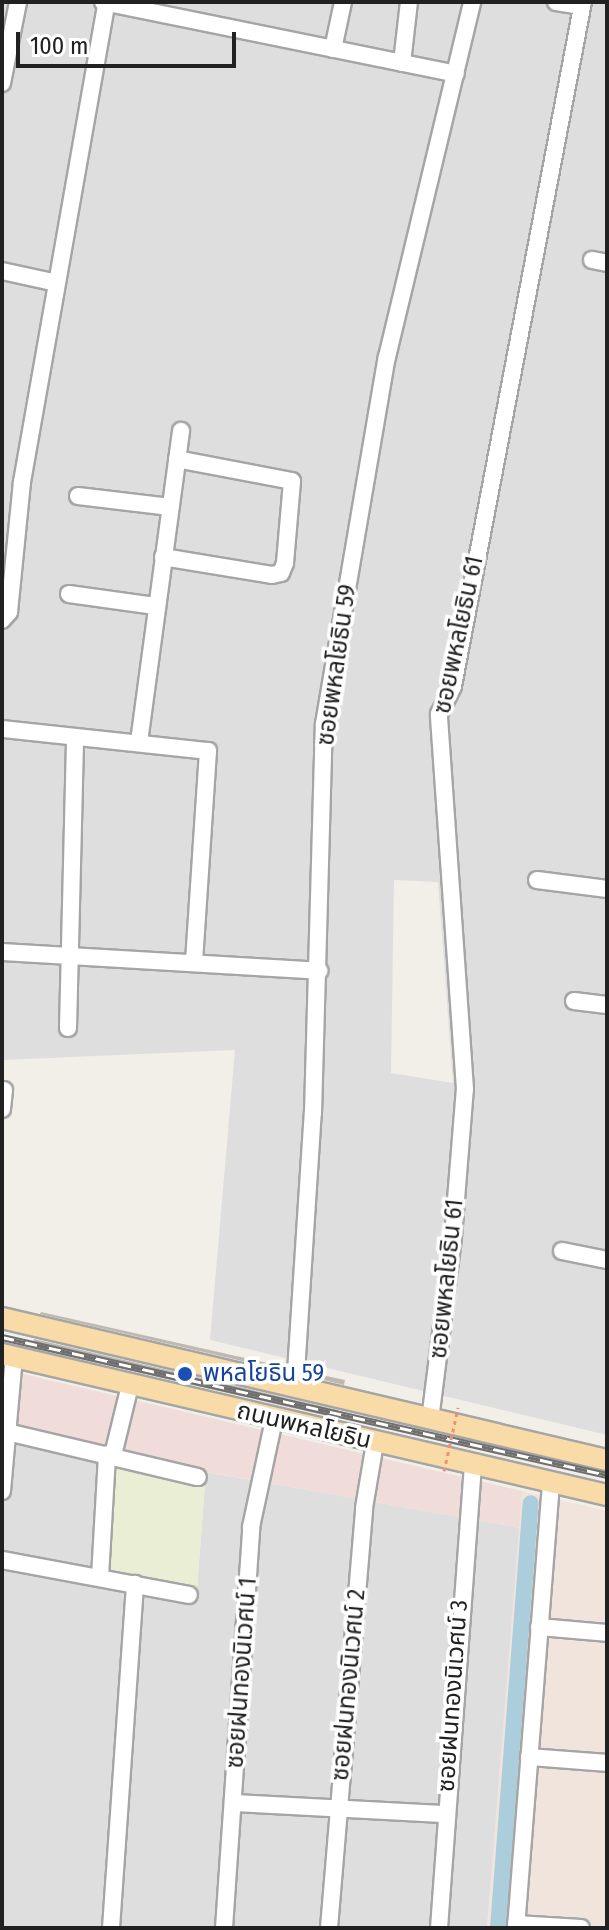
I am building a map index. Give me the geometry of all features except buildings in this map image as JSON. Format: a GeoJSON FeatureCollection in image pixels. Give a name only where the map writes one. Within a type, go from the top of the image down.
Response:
{"type":"FeatureCollection","features":[{"type":"Feature","properties":{"kind":"main road","name":"ถนนพหลโยธิน"},"geometry":{"type":"LineString","coordinates":[[2,1318],[607,1460]]}},
{"type":"Feature","properties":{"kind":"main road","name":"ถนนพหลโยธิน"},"geometry":{"type":"LineString","coordinates":[[8,1355],[274,1420],[607,1495]]}},
{"type":"Feature","properties":{"kind":"main road"},"geometry":{"type":"LineString","coordinates":[[529,1478],[533,1443]]}},
{"type":"Feature","properties":{"kind":"main road"},"geometry":{"type":"LineString","coordinates":[[551,1483],[555,1448]]}},
{"type":"Feature","properties":{"kind":"street"},"geometry":{"type":"LineString","coordinates":[[2,83],[18,2]]}},
{"type":"Feature","properties":{"kind":"street"},"geometry":{"type":"LineString","coordinates":[[2,620],[9,612],[22,482],[106,2],[456,74]]}},
{"type":"Feature","properties":{"kind":"street"},"geometry":{"type":"LineString","coordinates":[[333,49],[343,2]]}},
{"type":"Feature","properties":{"kind":"street"},"geometry":{"type":"LineString","coordinates":[[402,63],[409,2]]}},
{"type":"Feature","properties":{"kind":"street","name":"ซอยพหลโยธิน 59"},"geometry":{"type":"LineString","coordinates":[[295,1388],[319,971],[324,724],[387,357],[472,2]]}},
{"type":"Feature","properties":{"kind":"street"},"geometry":{"type":"LineString","coordinates":[[556,2],[583,4]]}},
{"type":"Feature","properties":{"kind":"street","name":"ซอยพหลโยธิน 61"},"geometry":{"type":"LineString","coordinates":[[430,1420],[453,1237],[465,1089],[439,714],[453,686],[583,4]]}},
{"type":"Feature","properties":{"kind":"street"},"geometry":{"type":"LineString","coordinates":[[2,271],[57,283]]}},
{"type":"Feature","properties":{"kind":"street"},"geometry":{"type":"LineString","coordinates":[[139,742],[181,431]]}},
{"type":"Feature","properties":{"kind":"street"},"geometry":{"type":"LineString","coordinates":[[163,557],[272,575],[285,563],[292,481],[177,459]]}},
{"type":"Feature","properties":{"kind":"street"},"geometry":{"type":"LineString","coordinates":[[78,496],[170,507]]}},
{"type":"Feature","properties":{"kind":"street"},"geometry":{"type":"LineString","coordinates":[[69,594],[155,606]]}},
{"type":"Feature","properties":{"kind":"street"},"geometry":{"type":"LineString","coordinates":[[2,729],[201,747],[210,758],[194,961]]}},
{"type":"Feature","properties":{"kind":"street"},"geometry":{"type":"LineString","coordinates":[[68,1028],[75,737]]}},
{"type":"Feature","properties":{"kind":"street"},"geometry":{"type":"LineString","coordinates":[[537,880],[607,889]]}},
{"type":"Feature","properties":{"kind":"street"},"geometry":{"type":"LineString","coordinates":[[2,952],[194,961],[319,971]]}},
{"type":"Feature","properties":{"kind":"street"},"geometry":{"type":"LineString","coordinates":[[574,1001],[607,1005]]}},
{"type":"Feature","properties":{"kind":"street"},"geometry":{"type":"LineString","coordinates":[[2,1109],[4,1090]]}},
{"type":"Feature","properties":{"kind":"street"},"geometry":{"type":"LineString","coordinates":[[562,1251],[607,1260]]}},
{"type":"Feature","properties":{"kind":"street"},"geometry":{"type":"LineString","coordinates":[[2,1491],[8,1355]]}},
{"type":"Feature","properties":{"kind":"street"},"geometry":{"type":"LineString","coordinates":[[100,1577],[110,1454],[130,1385]]}},
{"type":"Feature","properties":{"kind":"street","name":"ซอยฝนทองนิเวศน์ 1"},"geometry":{"type":"LineString","coordinates":[[224,1928],[251,1527],[274,1420]]}},
{"type":"Feature","properties":{"kind":"street"},"geometry":{"type":"LineString","coordinates":[[7,1432],[198,1477]]}},
{"type":"Feature","properties":{"kind":"street","name":"ซอยฝนทองนิเวศน์ 2"},"geometry":{"type":"LineString","coordinates":[[329,1928],[364,1508],[375,1443]]}},
{"type":"Feature","properties":{"kind":"street","name":"ซอยฝนทองนิเวศน์ 3"},"geometry":{"type":"LineString","coordinates":[[439,1928],[444,1814],[473,1465]]}},
{"type":"Feature","properties":{"kind":"street"},"geometry":{"type":"LineString","coordinates":[[551,1483],[516,1926],[581,1928]]}},
{"type":"Feature","properties":{"kind":"street"},"geometry":{"type":"LineString","coordinates":[[2,1560],[189,1595]]}},
{"type":"Feature","properties":{"kind":"street"},"geometry":{"type":"LineString","coordinates":[[111,1928],[135,1584]]}},
{"type":"Feature","properties":{"kind":"street"},"geometry":{"type":"LineString","coordinates":[[539,1627],[607,1633]]}},
{"type":"Feature","properties":{"kind":"street"},"geometry":{"type":"LineString","coordinates":[[529,1757],[607,1763]]}},
{"type":"Feature","properties":{"kind":"street"},"geometry":{"type":"LineString","coordinates":[[233,1803],[444,1814]]}},
{"type":"Feature","properties":{"kind":"path"},"geometry":{"type":"LineString","coordinates":[[444,1471],[458,1408]]}},
{"type":"Feature","properties":{"kind":"shaded area"},"geometry":{"type":"Polygon","coordinates":[[[2,2],[607,2],[607,1435],[210,1340],[235,1050],[2,1060],[2,2]],[[394,880],[391,1073],[453,1083],[438,882],[394,880]]]}},
{"type":"Feature","properties":{"kind":"shaded area"},"geometry":{"type":"Polygon","coordinates":[[[2,1369],[522,1491],[521,1528],[207,1472],[205,1484],[2,1432],[2,1369]]]}},
{"type":"Feature","properties":{"kind":"shaded area"},"geometry":{"type":"Polygon","coordinates":[[[2,1432],[115,1450],[197,1588],[206,1472],[521,1528],[487,1928],[2,1928],[2,1432]]]}},
{"type":"Feature","properties":{"kind":"shaded area"},"geometry":{"type":"Polygon","coordinates":[[[522,1491],[607,1511],[607,1928],[487,1928],[522,1491]]]}},
{"type":"Feature","properties":{"kind":"green space"},"geometry":{"type":"Polygon","coordinates":[[[114,1465],[205,1484],[197,1589],[109,1571],[114,1465]]]}},
{"type":"Feature","properties":{"kind":"waterway"},"geometry":{"type":"LineString","coordinates":[[498,1928],[531,1503]]}},
{"type":"Feature","properties":{"kind":"railway"},"geometry":{"type":"LineString","coordinates":[[2,1337],[607,1475]]}},
{"type":"Feature","properties":{"kind":"place","name":"พหลโยธิน 59"},"geometry":{"type":"Point","coordinates":[185,1374]}}]}
